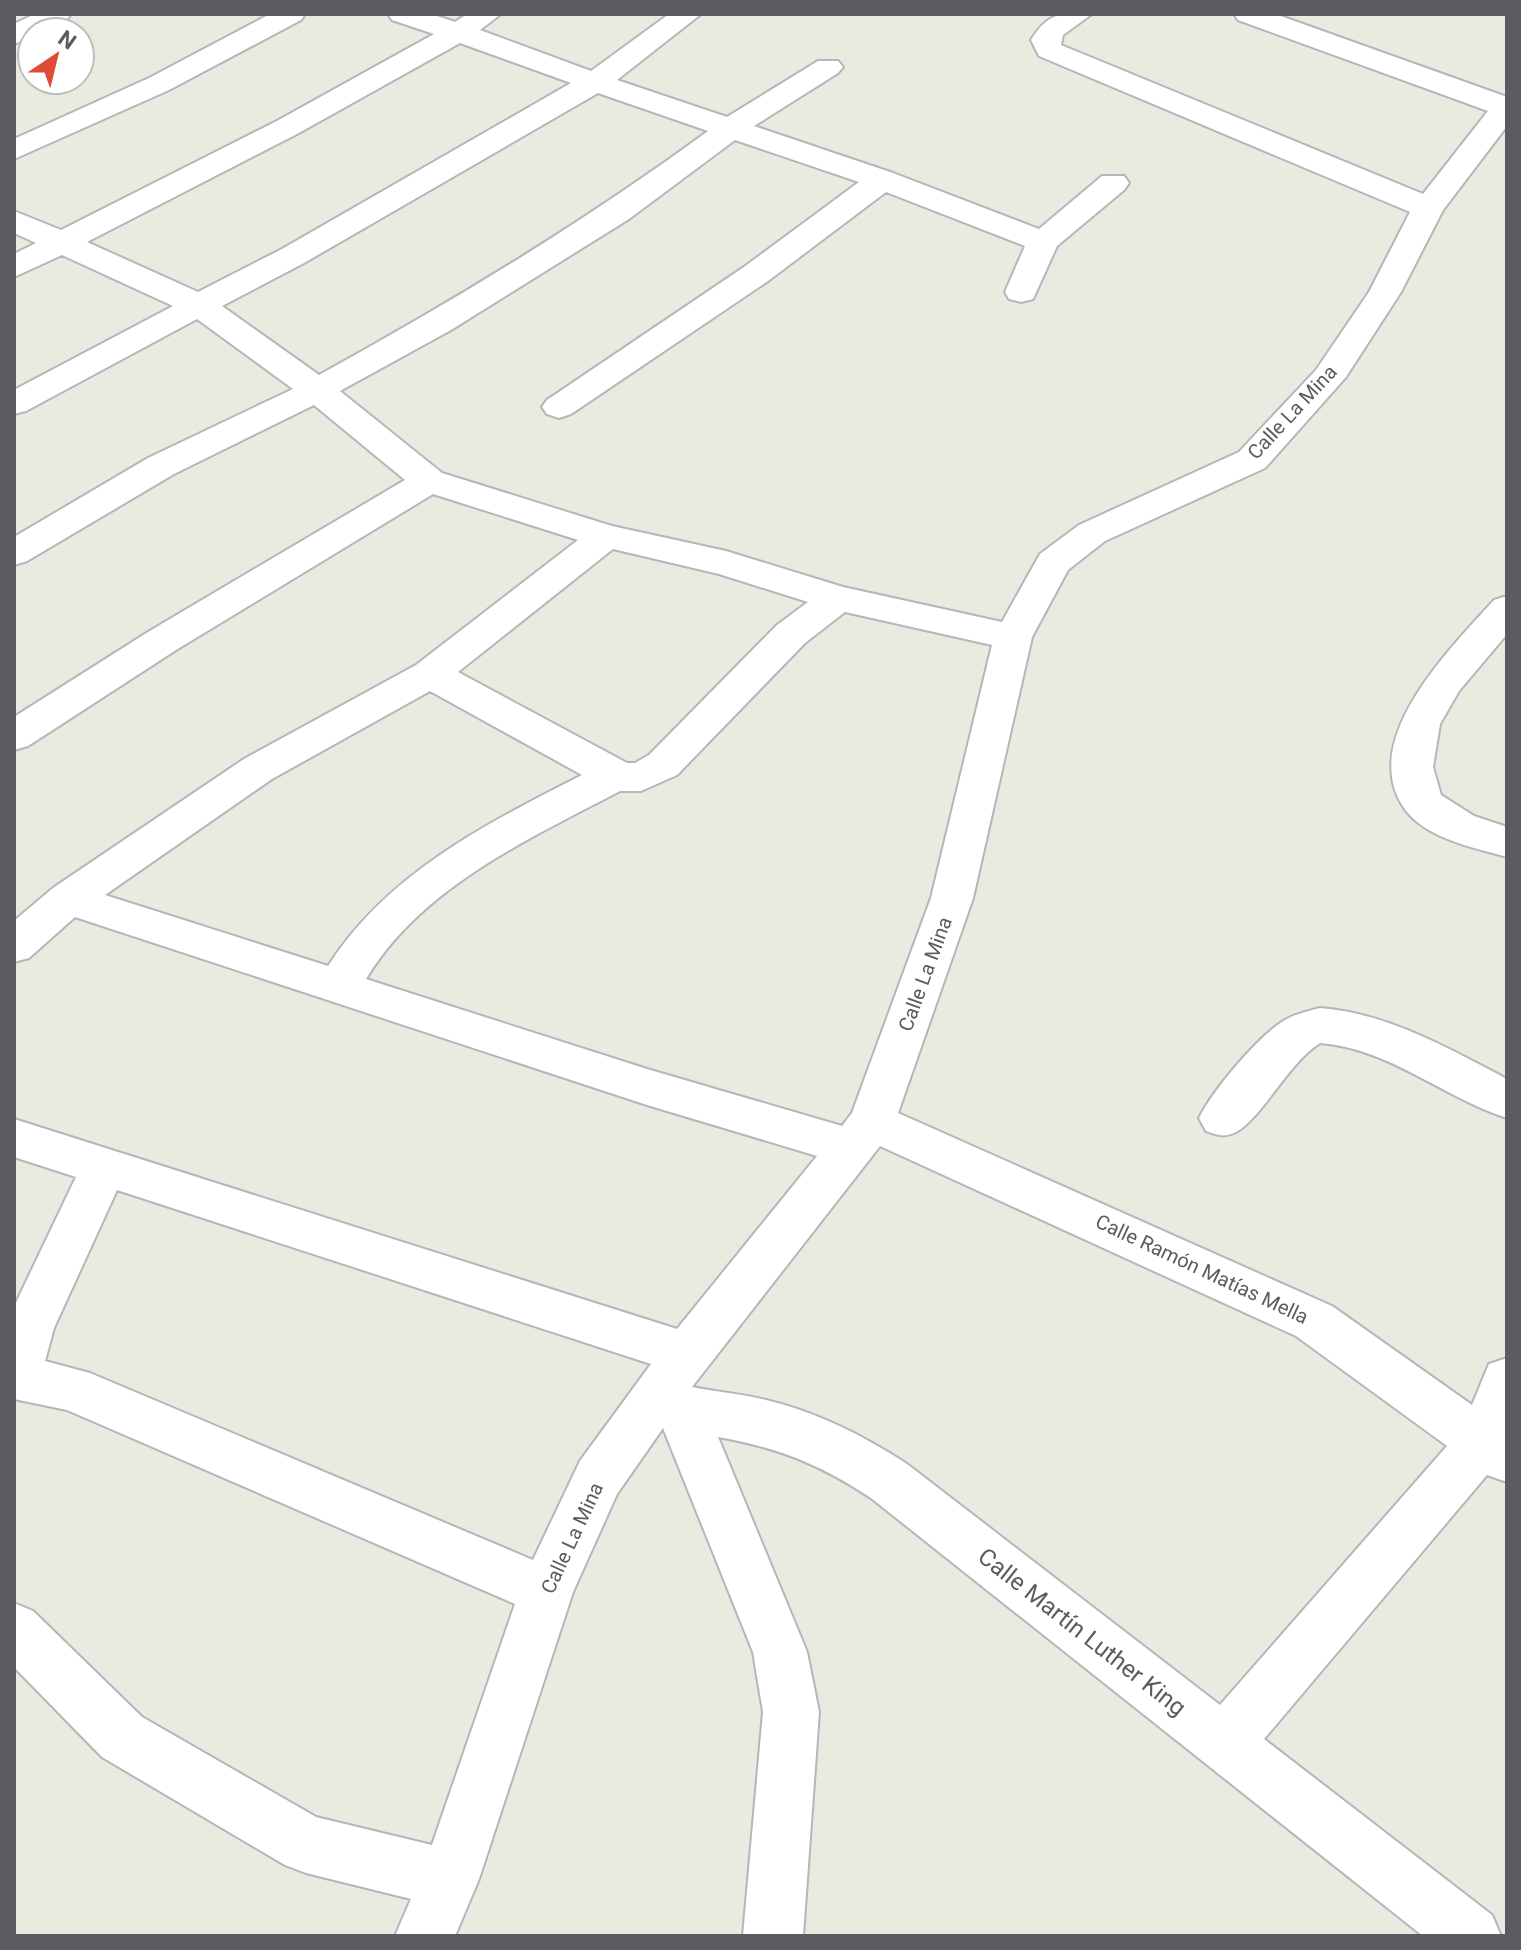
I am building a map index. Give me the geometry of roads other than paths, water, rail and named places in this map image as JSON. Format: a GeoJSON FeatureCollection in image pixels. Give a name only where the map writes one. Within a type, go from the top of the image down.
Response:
{"type":"FeatureCollection","features":[{"type":"Feature","properties":{"kind":"street"},"geometry":{"type":"LineString","coordinates":[[14,35],[57,14]]}},
{"type":"Feature","properties":{"kind":"street"},"geometry":{"type":"LineString","coordinates":[[14,150],[159,84],[291,14]]}},
{"type":"Feature","properties":{"kind":"street"},"geometry":{"type":"LineString","coordinates":[[402,14],[882,180],[1043,242]]}},
{"type":"Feature","properties":{"kind":"street"},"geometry":{"type":"LineString","coordinates":[[14,267],[286,128],[487,14]]}},
{"type":"Feature","properties":{"kind":"street"},"geometry":{"type":"LineString","coordinates":[[14,404],[293,256],[595,82],[687,14]]}},
{"type":"Feature","properties":{"kind":"street"},"geometry":{"type":"LineString","coordinates":[[1078,14],[1052,29],[1045,40],[1049,50],[1301,152],[1428,208]]}},
{"type":"Feature","properties":{"kind":"street"},"geometry":{"type":"LineString","coordinates":[[1248,14],[1504,116]]}},
{"type":"Feature","properties":{"kind":"street"},"geometry":{"type":"LineString","coordinates":[[14,553],[161,466],[317,390],[439,323],[618,212],[731,128],[828,67]]}},
{"type":"Feature","properties":{"kind":"street","name":"Calle La Mina"},"geometry":{"type":"LineString","coordinates":[[425,1936],[450,1879],[546,1591],[598,1478],[669,1404],[687,1354],[862,1135],[952,898],[1013,637],[1053,563],[1092,533],[1252,460],[1329,377],[1385,292],[1428,208],[1504,116]]}},
{"type":"Feature","properties":{"kind":"street"},"geometry":{"type":"LineString","coordinates":[[559,407],[756,274],[882,180]]}},
{"type":"Feature","properties":{"kind":"street"},"geometry":{"type":"LineString","coordinates":[[1021,292],[1043,242],[1113,183]]}},
{"type":"Feature","properties":{"kind":"street"},"geometry":{"type":"LineString","coordinates":[[14,221],[58,244],[199,305],[317,390],[429,481],[606,536],[726,563],[838,598],[1013,637]]}},
{"type":"Feature","properties":{"kind":"street"},"geometry":{"type":"LineString","coordinates":[[14,736],[162,641],[429,481]]}},
{"type":"Feature","properties":{"kind":"street"},"geometry":{"type":"LineString","coordinates":[[14,946],[68,899],[258,769],[430,674],[551,583],[606,536]]}},
{"type":"Feature","properties":{"kind":"street"},"geometry":{"type":"LineString","coordinates":[[430,674],[616,775],[638,777],[663,765],[791,634],[838,598]]}},
{"type":"Feature","properties":{"kind":"street"},"geometry":{"type":"LineString","coordinates":[[1507,609],[1438,690],[1417,731],[1413,766],[1423,803],[1459,827],[1507,842]]}},
{"type":"Feature","properties":{"kind":"street"},"geometry":{"type":"LineString","coordinates":[[338,987],[371,937],[433,880],[515,829],[616,775]]}},
{"type":"Feature","properties":{"kind":"street","name":"Calle Ramón Matías Mella"},"geometry":{"type":"LineString","coordinates":[[68,899],[633,1083],[862,1135],[1314,1321],[1495,1451]]}},
{"type":"Feature","properties":{"kind":"street"},"geometry":{"type":"LineString","coordinates":[[1222,1118],[1303,1029],[1335,1023],[1364,1030],[1507,1100]]}},
{"type":"Feature","properties":{"kind":"street"},"geometry":{"type":"LineString","coordinates":[[14,1138],[687,1354]]}},
{"type":"Feature","properties":{"kind":"street"},"geometry":{"type":"LineString","coordinates":[[103,1169],[29,1328],[14,1376],[72,1389],[546,1591]]}},
{"type":"Feature","properties":{"kind":"street"},"geometry":{"type":"LineString","coordinates":[[1223,1744],[1495,1451],[1507,1380]]}},
{"type":"Feature","properties":{"kind":"street"},"geometry":{"type":"LineString","coordinates":[[669,1404],[780,1652],[791,1712],[773,1936]]}},
{"type":"Feature","properties":{"kind":"street","name":"Calle Martín Luther King"},"geometry":{"type":"LineString","coordinates":[[669,1404],[766,1423],[830,1443],[889,1481],[1471,1936]]}},
{"type":"Feature","properties":{"kind":"street"},"geometry":{"type":"LineString","coordinates":[[14,1629],[122,1737],[306,1844],[450,1879]]}}]}
